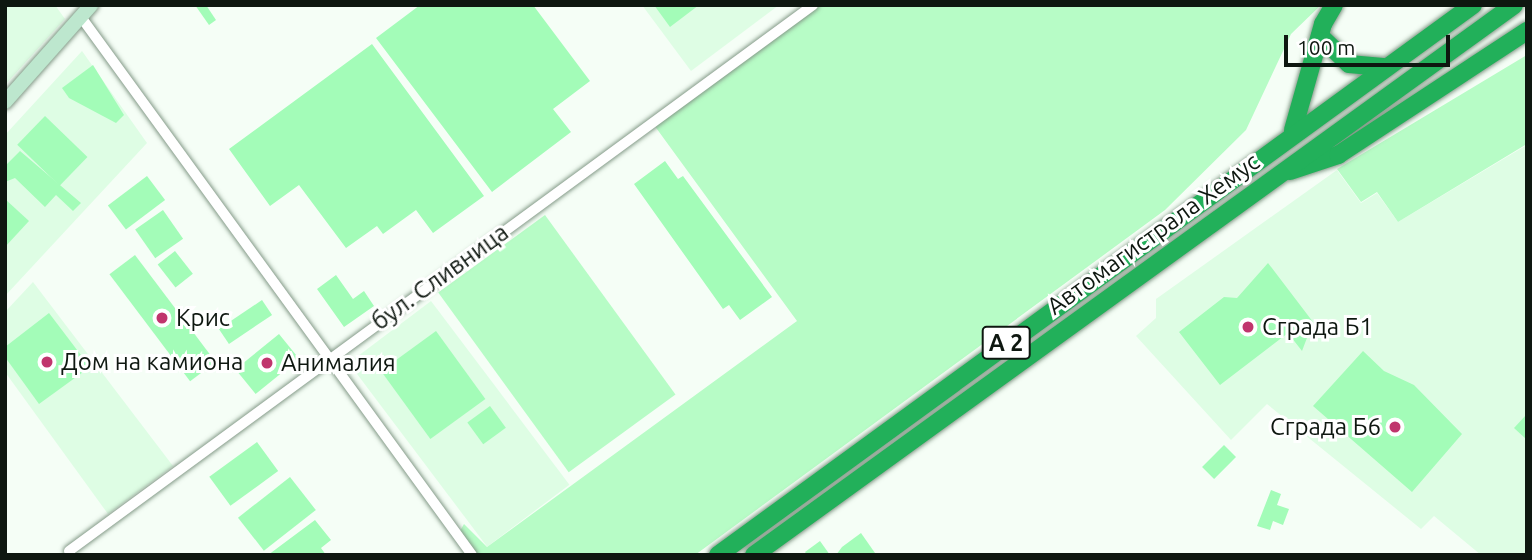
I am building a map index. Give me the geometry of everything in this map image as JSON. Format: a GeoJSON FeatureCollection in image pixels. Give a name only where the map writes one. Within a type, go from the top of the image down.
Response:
{"type":"FeatureCollection","features":[{"type":"Feature","properties":{"kind":"highway"},"geometry":{"type":"LineString","coordinates":[[1293,130],[1320,36],[1334,5]]}},
{"type":"Feature","properties":{"kind":"highway","name":"Автомагистрала Хемус"},"geometry":{"type":"LineString","coordinates":[[718,555],[1293,130],[1474,5]]}},
{"type":"Feature","properties":{"kind":"highway","name":"Автомагистрала Хемус"},"geometry":{"type":"LineString","coordinates":[[754,555],[1514,5]]}},
{"type":"Feature","properties":{"kind":"highway"},"geometry":{"type":"LineString","coordinates":[[1273,177],[1338,155],[1527,31]]}},
{"type":"Feature","properties":{"kind":"highway"},"geometry":{"type":"LineString","coordinates":[[1320,36],[1349,64],[1383,66]]}},
{"type":"Feature","properties":{"kind":"main road"},"geometry":{"type":"LineString","coordinates":[[5,102],[91,5]]}},
{"type":"Feature","properties":{"kind":"street","name":"бул. Сливница"},"geometry":{"type":"LineString","coordinates":[[69,551],[813,5]]}},
{"type":"Feature","properties":{"kind":"street"},"geometry":{"type":"LineString","coordinates":[[81,17],[331,357],[472,555]]}},
{"type":"Feature","properties":{"kind":"shaded area"},"geometry":{"type":"Polygon","coordinates":[[[5,5],[55,5],[65,19],[5,85],[5,5]]]}},
{"type":"Feature","properties":{"kind":"shaded area"},"geometry":{"type":"Polygon","coordinates":[[[642,5],[779,5],[691,71],[642,5]]]}},
{"type":"Feature","properties":{"kind":"shaded area"},"geometry":{"type":"Polygon","coordinates":[[[82,51],[147,143],[5,296],[5,135],[82,51]]]}},
{"type":"Feature","properties":{"kind":"shaded area"},"geometry":{"type":"Polygon","coordinates":[[[1527,145],[1527,555],[1481,555],[1434,516],[1421,529],[1267,404],[1231,440],[1136,336],[1156,318],[1156,299],[1337,170],[1361,203],[1377,193],[1398,222],[1527,145]]]}},
{"type":"Feature","properties":{"kind":"shaded area","name":"Дом на камиона"},"geometry":{"type":"Polygon","coordinates":[[[33,282],[173,466],[108,514],[5,372],[5,312],[33,282]]]}},
{"type":"Feature","properties":{"kind":"shaded area"},"geometry":{"type":"Polygon","coordinates":[[[431,301],[569,485],[487,547],[349,363],[431,301]]]}},
{"type":"Feature","properties":{"kind":"green space"},"geometry":{"type":"Polygon","coordinates":[[[813,5],[1321,5],[1291,34],[1246,130],[1165,210],[695,555],[478,555],[460,531],[464,524],[487,547],[797,321],[654,125],[813,5]]]}},
{"type":"Feature","properties":{"kind":"green space"},"geometry":{"type":"Polygon","coordinates":[[[1527,55],[1527,144],[1398,222],[1377,192],[1361,202],[1337,169],[1527,55]]]}},
{"type":"Feature","properties":{"kind":"green space"},"geometry":{"type":"Polygon","coordinates":[[[545,215],[675,395],[569,472],[438,293],[545,215]]]}},
{"type":"Feature","properties":{"kind":"building"},"geometry":{"type":"Polygon","coordinates":[[[195,5],[206,5],[216,20],[209,25],[195,5]]]}},
{"type":"Feature","properties":{"kind":"building"},"geometry":{"type":"Polygon","coordinates":[[[420,5],[533,5],[590,81],[553,109],[571,132],[492,192],[376,38],[420,5]]]}},
{"type":"Feature","properties":{"kind":"building"},"geometry":{"type":"Polygon","coordinates":[[[654,5],[699,5],[670,27],[654,5]]]}},
{"type":"Feature","properties":{"kind":"building"},"geometry":{"type":"Polygon","coordinates":[[[372,44],[484,196],[433,233],[416,210],[383,234],[377,226],[346,248],[299,185],[270,206],[229,149],[372,44]]]}},
{"type":"Feature","properties":{"kind":"building"},"geometry":{"type":"Polygon","coordinates":[[[93,65],[124,115],[116,123],[69,98],[62,88],[93,65]]]}},
{"type":"Feature","properties":{"kind":"building"},"geometry":{"type":"Polygon","coordinates":[[[45,116],[87,157],[60,186],[17,145],[45,116]]]}},
{"type":"Feature","properties":{"kind":"building"},"geometry":{"type":"Polygon","coordinates":[[[20,151],[81,203],[73,211],[56,195],[45,207],[15,178],[5,182],[5,166],[20,151]]]}},
{"type":"Feature","properties":{"kind":"building"},"geometry":{"type":"Polygon","coordinates":[[[665,161],[678,179],[683,176],[772,297],[740,320],[729,305],[723,309],[634,184],[665,161]]]}},
{"type":"Feature","properties":{"kind":"building"},"geometry":{"type":"Polygon","coordinates":[[[147,176],[165,200],[126,229],[108,205],[147,176]]]}},
{"type":"Feature","properties":{"kind":"building"},"geometry":{"type":"Polygon","coordinates":[[[5,199],[29,221],[5,247],[5,199]]]}},
{"type":"Feature","properties":{"kind":"building"},"geometry":{"type":"Polygon","coordinates":[[[163,210],[183,239],[155,258],[135,230],[163,210]]]}},
{"type":"Feature","properties":{"kind":"building"},"geometry":{"type":"Polygon","coordinates":[[[175,251],[193,274],[176,287],[158,265],[175,251]]]}},
{"type":"Feature","properties":{"kind":"building","name":"Крис"},"geometry":{"type":"Polygon","coordinates":[[[135,255],[216,362],[190,381],[109,274],[135,255]]]}},
{"type":"Feature","properties":{"kind":"building","name":"Сграда Б1"},"geometry":{"type":"Polygon","coordinates":[[[1268,263],[1313,322],[1302,351],[1288,333],[1220,385],[1179,332],[1224,297],[1237,298],[1268,263]]]}},
{"type":"Feature","properties":{"kind":"building"},"geometry":{"type":"Polygon","coordinates":[[[336,275],[353,299],[364,291],[374,306],[344,327],[317,289],[336,275]]]}},
{"type":"Feature","properties":{"kind":"building"},"geometry":{"type":"Polygon","coordinates":[[[262,300],[272,315],[229,344],[219,329],[262,300]]]}},
{"type":"Feature","properties":{"kind":"building","name":"Дом на камиона"},"geometry":{"type":"Polygon","coordinates":[[[49,313],[90,367],[39,404],[5,357],[5,347],[49,313]]]}},
{"type":"Feature","properties":{"kind":"building"},"geometry":{"type":"Polygon","coordinates":[[[436,331],[485,399],[430,439],[381,371],[436,331]]]}},
{"type":"Feature","properties":{"kind":"building","name":"Анималия"},"geometry":{"type":"Polygon","coordinates":[[[279,334],[299,359],[256,394],[235,369],[279,334]]]}},
{"type":"Feature","properties":{"kind":"building","name":"Сграда Б6"},"geometry":{"type":"Polygon","coordinates":[[[1363,351],[1384,371],[1414,385],[1462,434],[1412,492],[1313,406],[1363,351]]]}},
{"type":"Feature","properties":{"kind":"building"},"geometry":{"type":"Polygon","coordinates":[[[490,406],[506,428],[483,444],[467,422],[490,406]]]}},
{"type":"Feature","properties":{"kind":"building"},"geometry":{"type":"Polygon","coordinates":[[[1527,414],[1527,440],[1514,428],[1527,414]]]}},
{"type":"Feature","properties":{"kind":"building"},"geometry":{"type":"Polygon","coordinates":[[[257,442],[278,471],[230,506],[209,477],[257,442]]]}},
{"type":"Feature","properties":{"kind":"building"},"geometry":{"type":"Polygon","coordinates":[[[1224,445],[1236,457],[1214,479],[1202,467],[1224,445]]]}},
{"type":"Feature","properties":{"kind":"building"},"geometry":{"type":"Polygon","coordinates":[[[290,477],[316,510],[264,551],[238,518],[290,477]]]}},
{"type":"Feature","properties":{"kind":"building"},"geometry":{"type":"Polygon","coordinates":[[[1271,490],[1281,494],[1277,505],[1289,509],[1283,525],[1273,521],[1270,530],[1257,526],[1271,490]]]}},
{"type":"Feature","properties":{"kind":"building"},"geometry":{"type":"Polygon","coordinates":[[[315,520],[331,540],[321,548],[326,555],[268,555],[315,520]]]}},
{"type":"Feature","properties":{"kind":"building"},"geometry":{"type":"Polygon","coordinates":[[[861,533],[875,553],[836,555],[842,547],[861,533]]]}},
{"type":"Feature","properties":{"kind":"building"},"geometry":{"type":"Polygon","coordinates":[[[820,541],[830,555],[807,555],[805,552],[820,541]]]}},
{"type":"Feature","properties":{"kind":"place","name":"Крис"},"geometry":{"type":"Point","coordinates":[162,318]}},
{"type":"Feature","properties":{"kind":"place","name":"Сграда Б1"},"geometry":{"type":"Point","coordinates":[1248,327]}},
{"type":"Feature","properties":{"kind":"place","name":"Дом на камиона"},"geometry":{"type":"Point","coordinates":[47,362]}},
{"type":"Feature","properties":{"kind":"place","name":"Анималия"},"geometry":{"type":"Point","coordinates":[267,363]}},
{"type":"Feature","properties":{"kind":"place","name":"Сграда Б6"},"geometry":{"type":"Point","coordinates":[1395,427]}}]}
